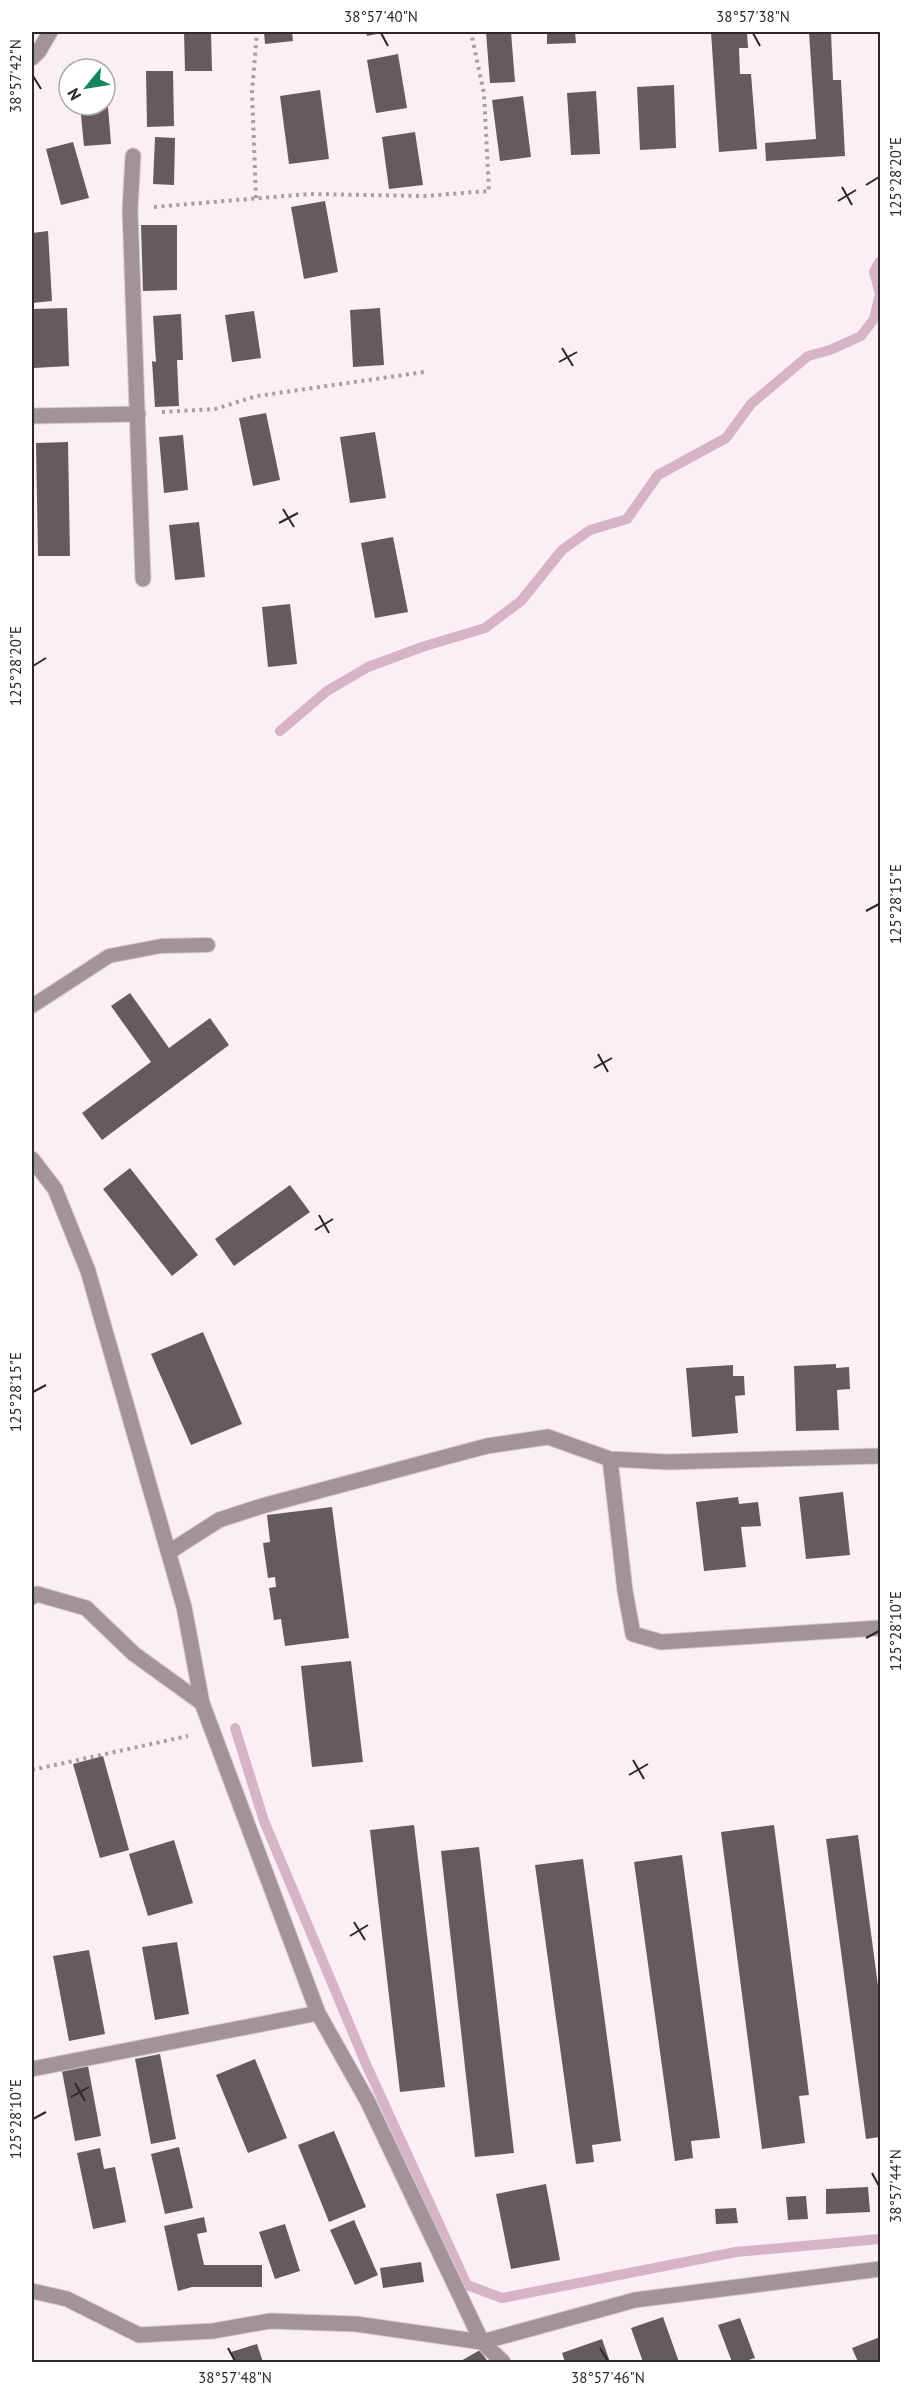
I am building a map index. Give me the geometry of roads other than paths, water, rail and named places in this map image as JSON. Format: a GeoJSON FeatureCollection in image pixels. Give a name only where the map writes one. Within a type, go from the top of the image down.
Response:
{"type":"FeatureCollection","features":[{"type":"Feature","properties":{"kind":"street"},"geometry":{"type":"LineString","coordinates":[[32,58],[50,32]]}},
{"type":"Feature","properties":{"kind":"street"},"geometry":{"type":"LineString","coordinates":[[134,156],[130,210],[143,579]]}},
{"type":"Feature","properties":{"kind":"street"},"geometry":{"type":"LineString","coordinates":[[32,416],[138,414]]}},
{"type":"Feature","properties":{"kind":"street"},"geometry":{"type":"LineString","coordinates":[[32,1159],[55,1188],[88,1271],[184,1607],[202,1703],[318,2013],[368,2102],[482,2342],[503,2362]]}},
{"type":"Feature","properties":{"kind":"street"},"geometry":{"type":"LineString","coordinates":[[169,1552],[219,1520],[262,1506],[487,1446],[548,1437],[610,1459],[668,1462],[880,1456]]}},
{"type":"Feature","properties":{"kind":"street"},"geometry":{"type":"LineString","coordinates":[[610,1459],[625,1591],[633,1634],[660,1642],[880,1628]]}},
{"type":"Feature","properties":{"kind":"street"},"geometry":{"type":"LineString","coordinates":[[32,1597],[37,1594],[86,1608],[134,1654],[202,1703]]}},
{"type":"Feature","properties":{"kind":"street"},"geometry":{"type":"LineString","coordinates":[[32,2069],[318,2013]]}},
{"type":"Feature","properties":{"kind":"street"},"geometry":{"type":"LineString","coordinates":[[32,2291],[67,2299],[139,2335],[213,2331],[270,2321],[356,2324],[482,2342],[635,2300],[880,2269]]}},
{"type":"Feature","properties":{"kind":"lane"},"geometry":{"type":"LineString","coordinates":[[32,1006],[109,956],[161,946],[208,945]]}},
{"type":"Feature","properties":{"kind":"waterway"},"geometry":{"type":"LineString","coordinates":[[280,731],[327,691],[368,667],[422,647],[485,628],[521,601],[562,550],[590,530],[627,519],[658,475],[726,438],[751,404],[808,356],[830,350],[861,336],[874,319],[880,294],[874,272],[880,261]]}},
{"type":"Feature","properties":{"kind":"waterway"},"geometry":{"type":"LineString","coordinates":[[235,1728],[264,1821],[366,2064],[467,2285],[502,2298],[736,2252],[880,2239]]}}]}
